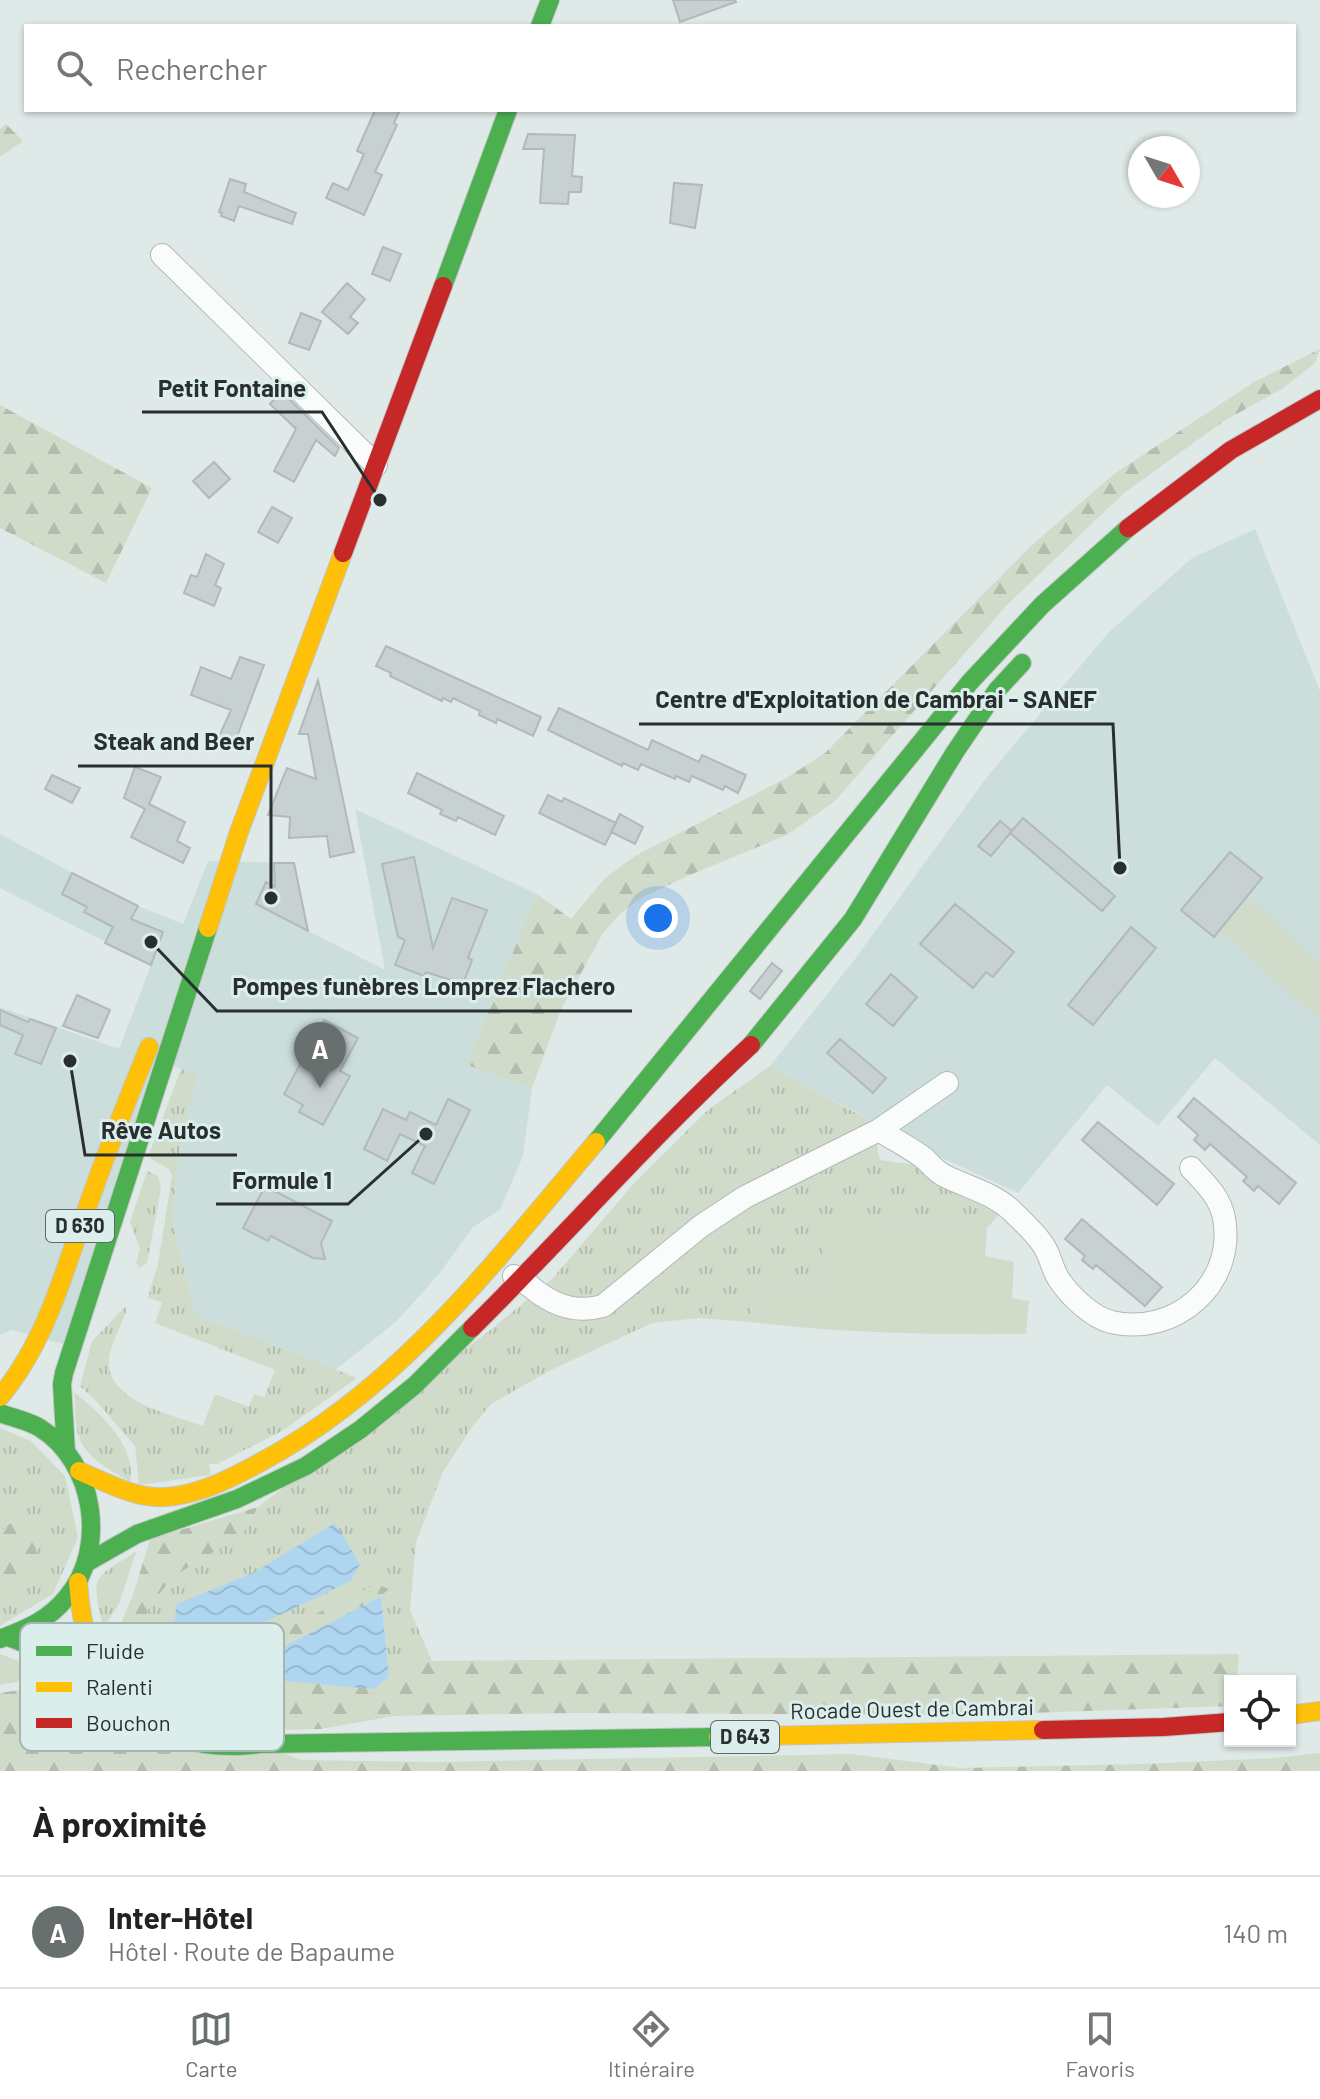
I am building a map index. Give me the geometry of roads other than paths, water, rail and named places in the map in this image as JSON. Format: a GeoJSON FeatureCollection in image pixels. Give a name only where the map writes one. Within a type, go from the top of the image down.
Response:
{"type":"FeatureCollection","features":[{"type":"Feature","properties":{"kind":"main road"},"geometry":{"type":"LineString","coordinates":[[541,24],[550,0]]}},
{"type":"Feature","properties":{"kind":"main road","name":"D 630"},"geometry":{"type":"LineString","coordinates":[[66,1452],[62,1384],[77,1328],[239,832],[507,112]]}},
{"type":"Feature","properties":{"kind":"main road"},"geometry":{"type":"LineString","coordinates":[[79,1471],[125,1491],[157,1498],[202,1490],[230,1480],[313,1430],[399,1363],[447,1317],[499,1253],[619,1119],[986,664],[1095,554],[1162,500],[1233,449],[1319,400]]}},
{"type":"Feature","properties":{"kind":"main road"},"geometry":{"type":"LineString","coordinates":[[86,1563],[137,1534],[262,1489],[328,1452],[415,1385],[522,1279],[704,1088],[753,1043],[853,919],[955,752],[997,690],[1029,655]]}},
{"type":"Feature","properties":{"kind":"main road"},"geometry":{"type":"LineString","coordinates":[[883,819],[948,710]]}},
{"type":"Feature","properties":{"kind":"main road","name":"D 630"},"geometry":{"type":"LineString","coordinates":[[0,1397],[38,1344],[157,1024],[239,832]]}},
{"type":"Feature","properties":{"kind":"main road"},"geometry":{"type":"LineString","coordinates":[[499,1253],[591,1171],[634,1124]]}},
{"type":"Feature","properties":{"kind":"main road"},"geometry":{"type":"LineString","coordinates":[[104,1161],[112,1169],[114,1180],[109,1234]]}},
{"type":"Feature","properties":{"kind":"main road"},"geometry":{"type":"LineString","coordinates":[[0,1413],[40,1429],[66,1452],[79,1471],[88,1493],[92,1540],[86,1563],[78,1582],[55,1611],[37,1623]]}},
{"type":"Feature","properties":{"kind":"main road","name":"Rocade Ouest de Cambrai"},"geometry":{"type":"LineString","coordinates":[[78,1582],[84,1623]]}},
{"type":"Feature","properties":{"kind":"main road"},"geometry":{"type":"LineString","coordinates":[[1296,1714],[1320,1711]]}},
{"type":"Feature","properties":{"kind":"main road","name":"Rocade Ouest de Cambrai"},"geometry":{"type":"LineString","coordinates":[[284,1744],[811,1736],[1164,1727],[1224,1722]]}},
{"type":"Feature","properties":{"kind":"street"},"geometry":{"type":"LineString","coordinates":[[162,255],[376,465]]}},
{"type":"Feature","properties":{"kind":"street"},"geometry":{"type":"LineString","coordinates":[[447,1317],[501,1276],[522,1279],[547,1299],[566,1308],[587,1310],[603,1306],[701,1226],[745,1197],[879,1130],[947,1083]]}},
{"type":"Feature","properties":{"kind":"street"},"geometry":{"type":"LineString","coordinates":[[879,1130],[924,1158],[940,1173],[991,1196],[1011,1210],[1044,1247],[1058,1280],[1086,1309],[1108,1322],[1140,1326],[1164,1320],[1190,1305],[1207,1289],[1223,1263],[1223,1217],[1213,1191],[1191,1168]]}},
{"type":"Feature","properties":{"kind":"water"},"geometry":{"type":"Polygon","coordinates":[[[335,1523],[360,1564],[351,1581],[263,1623],[175,1623],[177,1604],[255,1572],[335,1523]]]}},
{"type":"Feature","properties":{"kind":"water"},"geometry":{"type":"Polygon","coordinates":[[[381,1596],[389,1676],[374,1689],[284,1681],[284,1647],[381,1596]]]}},
{"type":"Feature","properties":{"kind":"place","name":"Petit Fontaine"},"geometry":{"type":"Point","coordinates":[380,500]}},
{"type":"Feature","properties":{"kind":"place","name":"Centre d'Exploitation de Cambrai - SANEF"},"geometry":{"type":"Point","coordinates":[1120,868]}},
{"type":"Feature","properties":{"kind":"place","name":"Steak and Beer"},"geometry":{"type":"Point","coordinates":[271,898]}},
{"type":"Feature","properties":{"kind":"place","name":"Pompes funèbres Lomprez Flachero"},"geometry":{"type":"Point","coordinates":[151,942]}},
{"type":"Feature","properties":{"kind":"place","name":"Rêve Autos"},"geometry":{"type":"Point","coordinates":[70,1061]}},
{"type":"Feature","properties":{"kind":"place","name":"Inter-Hôtel"},"geometry":{"type":"Point","coordinates":[320,1088]}},
{"type":"Feature","properties":{"kind":"place","name":"Formule 1"},"geometry":{"type":"Point","coordinates":[426,1134]}}]}
